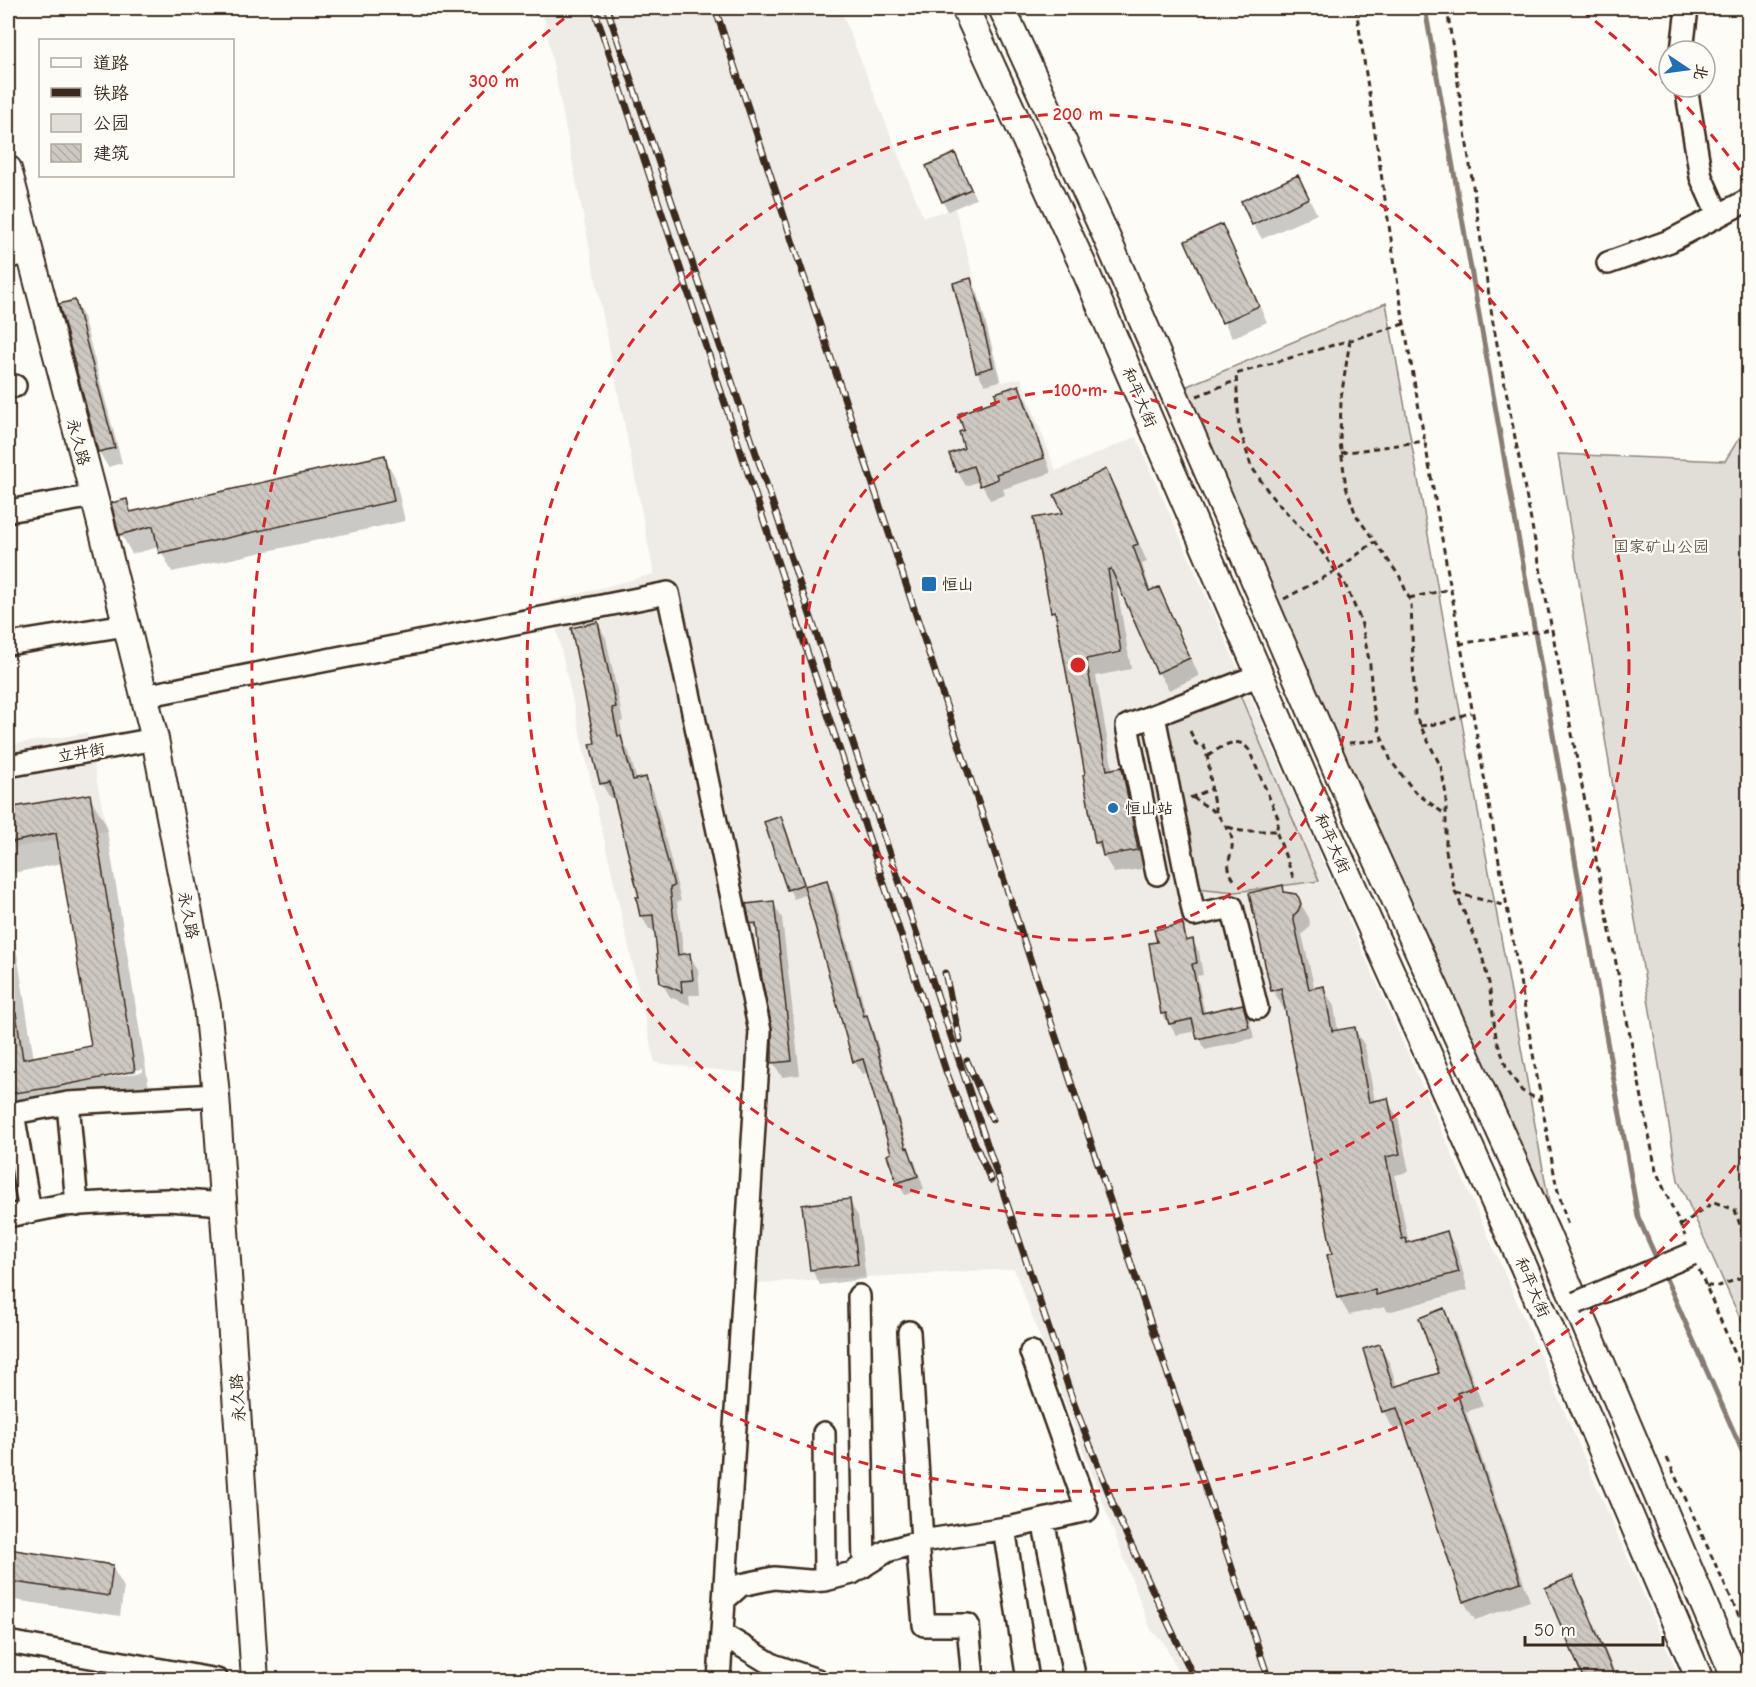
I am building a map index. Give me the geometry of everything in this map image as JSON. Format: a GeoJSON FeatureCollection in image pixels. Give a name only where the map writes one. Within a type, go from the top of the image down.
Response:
{"type":"FeatureCollection","features":[{"type":"Feature","properties":{"kind":"main road","name":"和平大街"},"geometry":{"type":"LineString","coordinates":[[965,8],[1081,261],[1320,814],[1524,1267],[1700,1680]]}},
{"type":"Feature","properties":{"kind":"main road","name":"和平大街"},"geometry":{"type":"LineString","coordinates":[[1002,8],[1103,229],[1326,746],[1576,1303],[1736,1680]]}},
{"type":"Feature","properties":{"kind":"main road","name":"永久路"},"geometry":{"type":"LineString","coordinates":[[8,169],[19,255],[94,496],[155,739],[207,1006],[224,1204],[255,1680]]}},
{"type":"Feature","properties":{"kind":"street"},"geometry":{"type":"LineString","coordinates":[[1683,39],[1687,8]]}},
{"type":"Feature","properties":{"kind":"street"},"geometry":{"type":"LineString","coordinates":[[1688,99],[1701,177],[1718,215]]}},
{"type":"Feature","properties":{"kind":"street"},"geometry":{"type":"LineString","coordinates":[[1608,263],[1670,241],[1749,200]]}},
{"type":"Feature","properties":{"kind":"street"},"geometry":{"type":"LineString","coordinates":[[8,511],[94,496]]}},
{"type":"Feature","properties":{"kind":"street"},"geometry":{"type":"LineString","coordinates":[[144,696],[668,593],[760,1031],[719,1680]]}},
{"type":"Feature","properties":{"kind":"street"},"geometry":{"type":"LineString","coordinates":[[8,644],[126,625]]}},
{"type":"Feature","properties":{"kind":"street"},"geometry":{"type":"LineString","coordinates":[[1157,874],[1127,726],[1260,675]]}},
{"type":"Feature","properties":{"kind":"street"},"geometry":{"type":"LineString","coordinates":[[1154,716],[1194,915],[1232,907],[1257,1008]]}},
{"type":"Feature","properties":{"kind":"street","name":"立井街"},"geometry":{"type":"LineString","coordinates":[[8,766],[155,739]]}},
{"type":"Feature","properties":{"kind":"street"},"geometry":{"type":"LineString","coordinates":[[30,1212],[10,1113],[68,1103],[216,1095]]}},
{"type":"Feature","properties":{"kind":"street"},"geometry":{"type":"LineString","coordinates":[[68,1103],[77,1205]]}},
{"type":"Feature","properties":{"kind":"street"},"geometry":{"type":"LineString","coordinates":[[8,1216],[77,1205],[168,1200],[224,1204]]}},
{"type":"Feature","properties":{"kind":"street"},"geometry":{"type":"LineString","coordinates":[[1576,1303],[1692,1254]]}},
{"type":"Feature","properties":{"kind":"street"},"geometry":{"type":"LineString","coordinates":[[859,1296],[864,1566]]}},
{"type":"Feature","properties":{"kind":"street"},"geometry":{"type":"LineString","coordinates":[[909,1332],[924,1625],[968,1625],[973,1680]]}},
{"type":"Feature","properties":{"kind":"street"},"geometry":{"type":"LineString","coordinates":[[724,1600],[741,1585],[774,1578],[825,1580],[852,1573],[887,1551],[919,1541],[1004,1528],[1087,1510],[1031,1352]]}},
{"type":"Feature","properties":{"kind":"street"},"geometry":{"type":"LineString","coordinates":[[824,1433],[825,1580]]}},
{"type":"Feature","properties":{"kind":"street"},"geometry":{"type":"LineString","coordinates":[[1043,1520],[1075,1680]]}},
{"type":"Feature","properties":{"kind":"street"},"geometry":{"type":"LineString","coordinates":[[1004,1528],[1028,1680]]}},
{"type":"Feature","properties":{"kind":"street"},"geometry":{"type":"LineString","coordinates":[[722,1634],[773,1665],[817,1680]]}},
{"type":"Feature","properties":{"kind":"street"},"geometry":{"type":"LineString","coordinates":[[8,1642],[217,1680]]}},
{"type":"Feature","properties":{"kind":"path"},"geometry":{"type":"LineString","coordinates":[[1356,8],[1404,324],[1459,644],[1556,1184],[1569,1227]]}},
{"type":"Feature","properties":{"kind":"path"},"geometry":{"type":"LineString","coordinates":[[1447,8],[1493,323],[1656,1171],[1749,1384]]}},
{"type":"Feature","properties":{"kind":"path"},"geometry":{"type":"LineString","coordinates":[[1404,324],[1236,374],[1239,426],[1251,466],[1272,497],[1316,544],[1344,582],[1361,621],[1370,666],[1372,701],[1391,761],[1415,792],[1446,815]]}},
{"type":"Feature","properties":{"kind":"path"},"geometry":{"type":"LineString","coordinates":[[1350,340],[1341,398],[1341,453],[1346,487],[1356,515],[1400,577],[1411,603],[1415,715],[1441,767],[1446,795],[1446,851],[1456,893],[1481,952],[1489,983],[1496,1038],[1507,1069],[1522,1091],[1541,1101]]}},
{"type":"Feature","properties":{"kind":"path"},"geometry":{"type":"LineString","coordinates":[[1179,403],[1237,380]]}},
{"type":"Feature","properties":{"kind":"path"},"geometry":{"type":"LineString","coordinates":[[1341,453],[1425,441]]}},
{"type":"Feature","properties":{"kind":"path"},"geometry":{"type":"LineString","coordinates":[[1267,608],[1336,571],[1374,542]]}},
{"type":"Feature","properties":{"kind":"path"},"geometry":{"type":"LineString","coordinates":[[1409,598],[1451,589]]}},
{"type":"Feature","properties":{"kind":"path"},"geometry":{"type":"LineString","coordinates":[[1459,644],[1552,629]]}},
{"type":"Feature","properties":{"kind":"path"},"geometry":{"type":"LineString","coordinates":[[1420,726],[1443,723],[1471,712]]}},
{"type":"Feature","properties":{"kind":"path"},"geometry":{"type":"LineString","coordinates":[[1190,731],[1196,744],[1204,746],[1208,756],[1211,789],[1217,813],[1232,837],[1232,846],[1227,861],[1234,880]]}},
{"type":"Feature","properties":{"kind":"path"},"geometry":{"type":"LineString","coordinates":[[1326,746],[1383,740]]}},
{"type":"Feature","properties":{"kind":"path"},"geometry":{"type":"LineString","coordinates":[[1208,756],[1220,747],[1236,741],[1245,744],[1250,750],[1279,820],[1276,831],[1295,882]]}},
{"type":"Feature","properties":{"kind":"path"},"geometry":{"type":"LineString","coordinates":[[1192,797],[1217,813]]}},
{"type":"Feature","properties":{"kind":"path"},"geometry":{"type":"LineString","coordinates":[[1226,827],[1241,831],[1276,831]]}},
{"type":"Feature","properties":{"kind":"path"},"geometry":{"type":"LineString","coordinates":[[1456,893],[1506,906]]}},
{"type":"Feature","properties":{"kind":"path"},"geometry":{"type":"LineString","coordinates":[[1680,1226],[1714,1202],[1735,1210],[1749,1249]]}},
{"type":"Feature","properties":{"kind":"path"},"geometry":{"type":"LineString","coordinates":[[1742,1232],[1749,1230]]}},
{"type":"Feature","properties":{"kind":"path"},"geometry":{"type":"LineString","coordinates":[[1706,1286],[1719,1286],[1743,1277],[1749,1266]]}},
{"type":"Feature","properties":{"kind":"path"},"geometry":{"type":"LineString","coordinates":[[1666,1455],[1749,1636]]}},
{"type":"Feature","properties":{"kind":"shaded area"},"geometry":{"type":"Polygon","coordinates":[[[542,8],[840,8],[923,217],[955,209],[1002,382],[1021,378],[1056,471],[1136,437],[1504,1272],[1680,1679],[1181,1679],[1164,1643],[1151,1630],[1014,1269],[757,1283],[771,1076],[655,1063],[550,601],[654,574],[542,8]]]}},
{"type":"Feature","properties":{"kind":"shaded area"},"geometry":{"type":"Polygon","coordinates":[[[87,733],[107,831],[8,849],[8,745],[87,733]]]}},
{"type":"Feature","properties":{"kind":"green space"},"geometry":{"type":"Polygon","coordinates":[[[1386,303],[1556,1241],[1185,387],[1386,303]]]}},
{"type":"Feature","properties":{"kind":"green space","name":"国家矿山公园"},"geometry":{"type":"Polygon","coordinates":[[[1748,424],[1748,1336],[1678,1180],[1558,454],[1725,461],[1748,424]]]}},
{"type":"Feature","properties":{"kind":"green space"},"geometry":{"type":"Polygon","coordinates":[[[1240,695],[1319,881],[1235,892],[1196,888],[1164,729],[1169,721],[1240,695]]]}},
{"type":"Feature","properties":{"kind":"building"},"geometry":{"type":"Polygon","coordinates":[[[955,153],[971,189],[942,202],[926,166],[955,153]]]}},
{"type":"Feature","properties":{"kind":"building"},"geometry":{"type":"Polygon","coordinates":[[[1298,175],[1309,198],[1252,225],[1241,201],[1298,175]]]}},
{"type":"Feature","properties":{"kind":"building"},"geometry":{"type":"Polygon","coordinates":[[[1222,224],[1259,306],[1222,323],[1185,241],[1222,224]]]}},
{"type":"Feature","properties":{"kind":"building"},"geometry":{"type":"Polygon","coordinates":[[[971,278],[993,367],[976,372],[953,283],[971,278]]]}},
{"type":"Feature","properties":{"kind":"building"},"geometry":{"type":"Polygon","coordinates":[[[75,300],[115,448],[98,452],[59,304],[75,300]]]}},
{"type":"Feature","properties":{"kind":"building"},"geometry":{"type":"Polygon","coordinates":[[[1019,385],[1044,458],[996,474],[998,479],[980,486],[973,466],[956,472],[949,454],[964,448],[959,432],[964,430],[958,414],[997,400],[995,393],[1019,385]]]}},
{"type":"Feature","properties":{"kind":"building"},"geometry":{"type":"Polygon","coordinates":[[[385,455],[394,501],[159,553],[153,526],[119,535],[111,503],[127,499],[130,512],[385,455]]]}},
{"type":"Feature","properties":{"kind":"building"},"geometry":{"type":"Polygon","coordinates":[[[1106,469],[1138,544],[1133,546],[1149,591],[1159,587],[1190,658],[1157,673],[1111,569],[1108,570],[1121,652],[1086,659],[1107,770],[1122,767],[1138,850],[1103,856],[1100,842],[1095,843],[1083,775],[1085,774],[1055,611],[1051,612],[1033,518],[1063,513],[1054,495],[1106,469]]]}},
{"type":"Feature","properties":{"kind":"building"},"geometry":{"type":"Polygon","coordinates":[[[598,622],[616,707],[612,708],[618,736],[621,736],[633,780],[646,777],[674,886],[670,888],[678,955],[690,953],[693,980],[681,981],[682,992],[660,983],[653,915],[640,916],[636,897],[639,897],[610,782],[600,784],[590,744],[595,743],[571,628],[598,622]]]}},
{"type":"Feature","properties":{"kind":"building"},"geometry":{"type":"Polygon","coordinates":[[[90,794],[135,1071],[8,1094],[8,1013],[16,1013],[23,1059],[91,1046],[56,833],[12,842],[8,808],[90,794]]]}},
{"type":"Feature","properties":{"kind":"building"},"geometry":{"type":"Polygon","coordinates":[[[781,816],[804,884],[787,890],[764,822],[781,816]]]}},
{"type":"Feature","properties":{"kind":"building"},"geometry":{"type":"Polygon","coordinates":[[[827,880],[864,1016],[867,1015],[906,1148],[908,1147],[918,1176],[897,1183],[887,1155],[891,1153],[863,1059],[853,1062],[804,886],[827,880]]]}},
{"type":"Feature","properties":{"kind":"building"},"geometry":{"type":"Polygon","coordinates":[[[1283,885],[1284,892],[1296,894],[1301,904],[1293,916],[1309,989],[1324,986],[1332,1031],[1355,1027],[1369,1102],[1388,1098],[1400,1154],[1386,1157],[1402,1239],[1406,1238],[1407,1243],[1447,1231],[1459,1272],[1376,1295],[1375,1290],[1337,1298],[1327,1255],[1332,1253],[1281,988],[1271,991],[1249,893],[1283,885]]]}},
{"type":"Feature","properties":{"kind":"building"},"geometry":{"type":"Polygon","coordinates":[[[774,901],[792,1061],[772,1063],[772,1028],[762,980],[756,923],[750,924],[746,904],[774,901]]]}},
{"type":"Feature","properties":{"kind":"building"},"geometry":{"type":"Polygon","coordinates":[[[1183,924],[1186,941],[1193,939],[1197,963],[1192,964],[1202,1013],[1243,1004],[1249,1027],[1197,1039],[1192,1019],[1169,1024],[1166,1013],[1161,1014],[1149,943],[1157,942],[1154,930],[1183,924]]]}},
{"type":"Feature","properties":{"kind":"building"},"geometry":{"type":"Polygon","coordinates":[[[850,1199],[858,1264],[810,1270],[802,1205],[850,1199]]]}},
{"type":"Feature","properties":{"kind":"building"},"geometry":{"type":"Polygon","coordinates":[[[1444,1308],[1473,1387],[1457,1393],[1521,1582],[1463,1602],[1397,1408],[1382,1412],[1363,1349],[1380,1344],[1393,1387],[1439,1373],[1419,1318],[1444,1308]]]}},
{"type":"Feature","properties":{"kind":"building"},"geometry":{"type":"Polygon","coordinates":[[[8,1549],[113,1565],[109,1596],[8,1581],[8,1549]]]}},
{"type":"Feature","properties":{"kind":"building"},"geometry":{"type":"Polygon","coordinates":[[[1573,1576],[1616,1680],[1584,1680],[1545,1588],[1573,1576]]]}},
{"type":"Feature","properties":{"kind":"waterway"},"geometry":{"type":"LineString","coordinates":[[1425,8],[1638,1217],[1659,1264]]}},
{"type":"Feature","properties":{"kind":"waterway"},"geometry":{"type":"LineString","coordinates":[[1663,1272],[1748,1464]]}},
{"type":"Feature","properties":{"kind":"railway"},"geometry":{"type":"LineString","coordinates":[[594,8],[946,1071],[991,1180]]}},
{"type":"Feature","properties":{"kind":"railway"},"geometry":{"type":"LineString","coordinates":[[607,8],[1074,1404],[1119,1519],[1195,1680]]}},
{"type":"Feature","properties":{"kind":"railway"},"geometry":{"type":"LineString","coordinates":[[715,8],[1269,1680]]}},
{"type":"Feature","properties":{"kind":"railway"},"geometry":{"type":"LineString","coordinates":[[945,973],[960,1040]]}},
{"type":"Feature","properties":{"kind":"railway"},"geometry":{"type":"LineString","coordinates":[[967,1061],[992,1119]]}},
{"type":"Feature","properties":{"kind":"place","name":"恒山"},"geometry":{"type":"Point","coordinates":[929,584]}},
{"type":"Feature","properties":{"kind":"place","name":"恒山站"},"geometry":{"type":"Point","coordinates":[1113,808]}}]}
